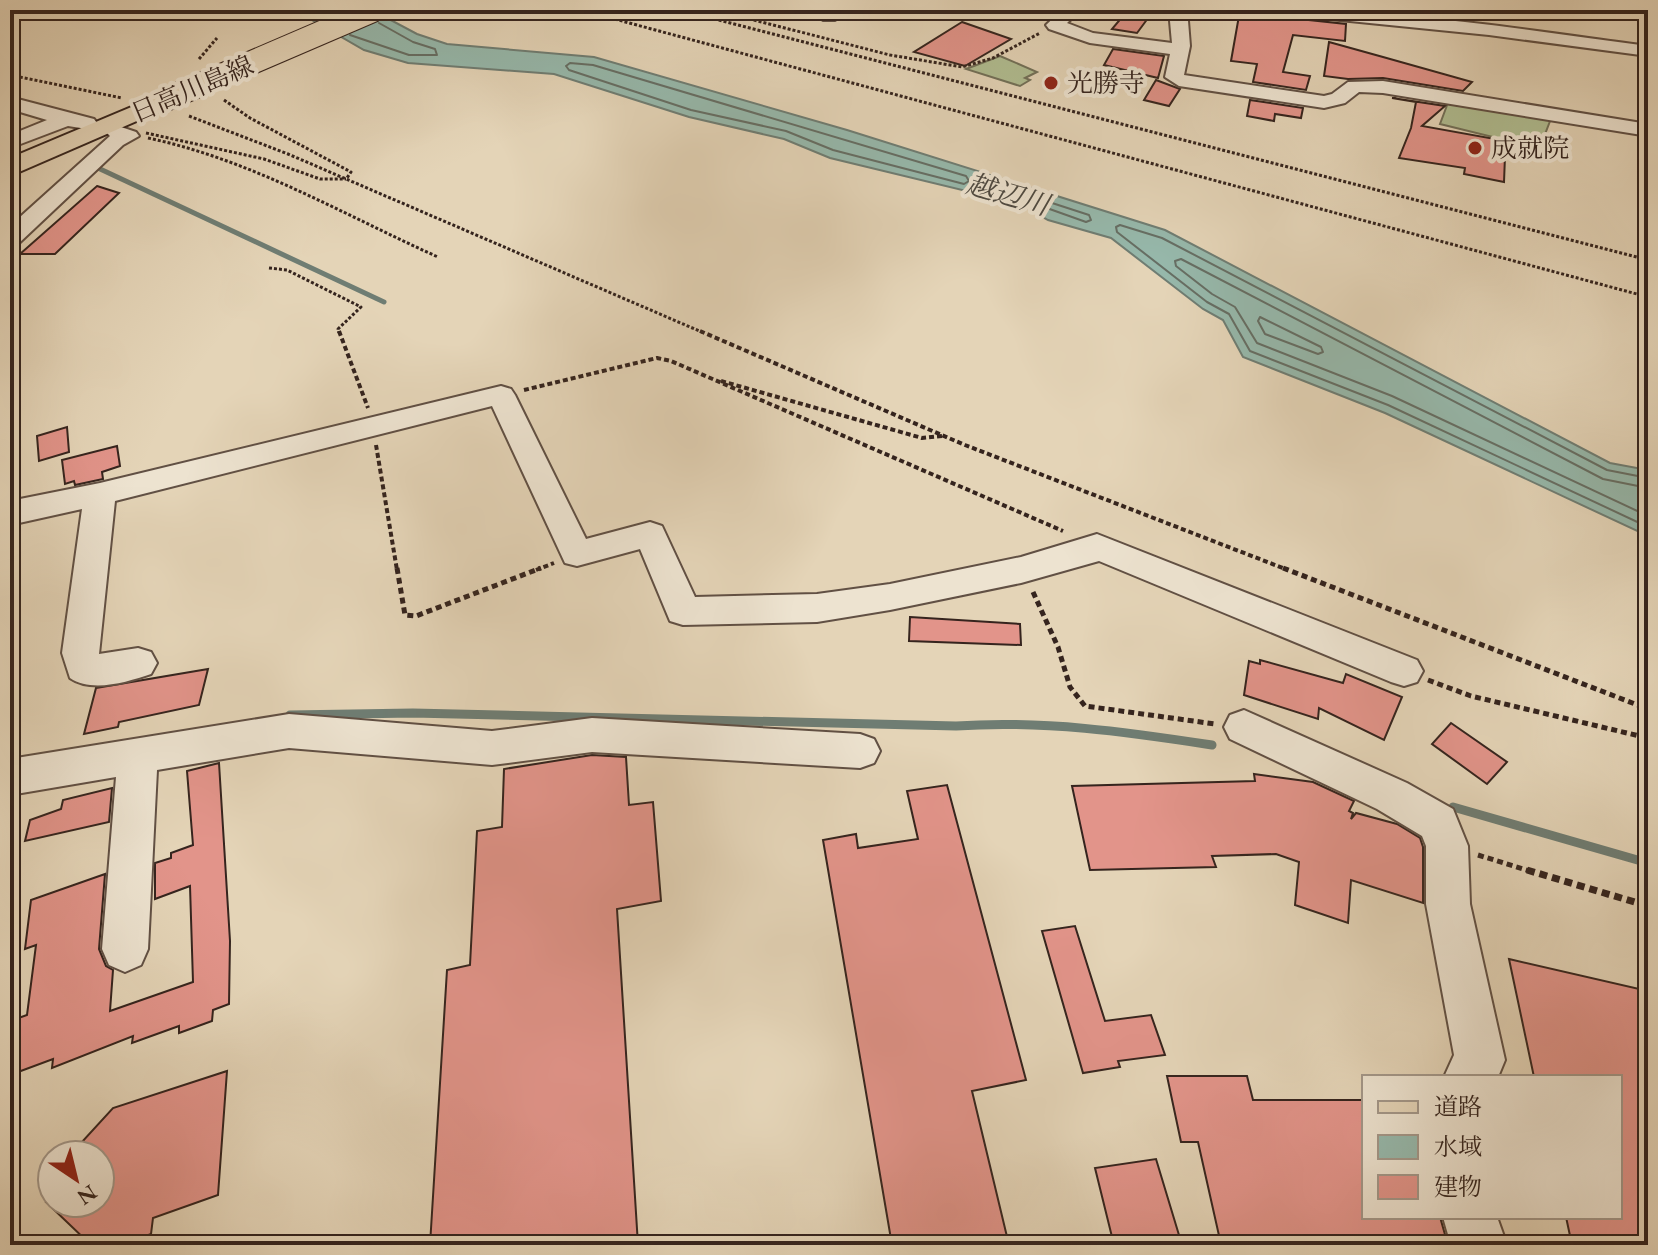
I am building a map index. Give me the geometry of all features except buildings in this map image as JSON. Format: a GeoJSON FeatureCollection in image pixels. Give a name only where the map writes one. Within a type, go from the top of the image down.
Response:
{"type":"FeatureCollection","features":[{"type":"Feature","properties":{"kind":"main road","name":"日高川島線"},"geometry":{"type":"LineString","coordinates":[[10,168],[171,108],[374,10]]}},
{"type":"Feature","properties":{"kind":"street"},"geometry":{"type":"LineString","coordinates":[[1072,10],[1055,25],[1090,38],[1180,50]]}},
{"type":"Feature","properties":{"kind":"street"},"geometry":{"type":"LineString","coordinates":[[1182,10],[1179,21],[1180,50],[1174,77],[1179,80],[1324,102],[1338,99],[1355,86],[1383,87],[1648,130]]}},
{"type":"Feature","properties":{"kind":"street"},"geometry":{"type":"LineString","coordinates":[[1290,10],[1489,30],[1648,51]]}},
{"type":"Feature","properties":{"kind":"street"},"geometry":{"type":"LineString","coordinates":[[10,103],[53,113],[64,120],[87,123]]}},
{"type":"Feature","properties":{"kind":"street"},"geometry":{"type":"LineString","coordinates":[[10,142],[64,120]]}},
{"type":"Feature","properties":{"kind":"street"},"geometry":{"type":"LineString","coordinates":[[16,229],[122,133]]}},
{"type":"Feature","properties":{"kind":"street"},"geometry":{"type":"LineString","coordinates":[[10,513],[100,494],[501,395],[577,554],[650,534],[683,611],[817,608],[890,597],[1021,570],[1087,552],[1097,546],[1404,671]]}},
{"type":"Feature","properties":{"kind":"street"},"geometry":{"type":"LineString","coordinates":[[100,494],[80,653],[83,667],[89,671],[105,671],[138,663]]}},
{"type":"Feature","properties":{"kind":"street"},"geometry":{"type":"LineString","coordinates":[[1244,727],[1392,796],[1438,823],[1447,846],[1448,904],[1480,1060],[1470,1075]]}},
{"type":"Feature","properties":{"kind":"street"},"geometry":{"type":"LineString","coordinates":[[10,777],[289,731],[492,748],[592,735],[860,751]]}},
{"type":"Feature","properties":{"kind":"street"},"geometry":{"type":"LineString","coordinates":[[125,949],[138,758]]}},
{"type":"Feature","properties":{"kind":"street"},"geometry":{"type":"LineString","coordinates":[[1471,1219],[1479,1245]]}},
{"type":"Feature","properties":{"kind":"path"},"geometry":{"type":"LineString","coordinates":[[581,10],[1648,297]]}},
{"type":"Feature","properties":{"kind":"path"},"geometry":{"type":"LineString","coordinates":[[680,10],[1648,260]]}},
{"type":"Feature","properties":{"kind":"path"},"geometry":{"type":"LineString","coordinates":[[715,10],[890,55],[962,67],[1007,51],[1055,25]]}},
{"type":"Feature","properties":{"kind":"path"},"geometry":{"type":"LineString","coordinates":[[740,10],[756,10]]}},
{"type":"Feature","properties":{"kind":"path"},"geometry":{"type":"LineString","coordinates":[[1629,10],[1648,15]]}},
{"type":"Feature","properties":{"kind":"path"},"geometry":{"type":"LineString","coordinates":[[197,64],[206,48],[217,38]]}},
{"type":"Feature","properties":{"kind":"path"},"geometry":{"type":"LineString","coordinates":[[10,75],[132,102]]}},
{"type":"Feature","properties":{"kind":"path"},"geometry":{"type":"LineString","coordinates":[[218,96],[250,118],[351,172],[347,178]]}},
{"type":"Feature","properties":{"kind":"path"},"geometry":{"type":"LineString","coordinates":[[171,108],[347,178],[944,436],[1648,709]]}},
{"type":"Feature","properties":{"kind":"path"},"geometry":{"type":"LineString","coordinates":[[122,133],[152,133],[264,159],[320,179],[347,178]]}},
{"type":"Feature","properties":{"kind":"path"},"geometry":{"type":"LineString","coordinates":[[122,133],[237,163],[438,257]]}},
{"type":"Feature","properties":{"kind":"path"},"geometry":{"type":"LineString","coordinates":[[269,268],[287,270],[361,307],[338,329],[365,397],[372,425],[405,615],[416,616],[577,554]]}},
{"type":"Feature","properties":{"kind":"path"},"geometry":{"type":"LineString","coordinates":[[501,395],[657,358],[684,365],[1097,546]]}},
{"type":"Feature","properties":{"kind":"path"},"geometry":{"type":"LineString","coordinates":[[716,381],[733,382],[922,438],[944,436]]}},
{"type":"Feature","properties":{"kind":"path"},"geometry":{"type":"LineString","coordinates":[[1021,570],[1058,647],[1070,687],[1085,706],[1244,727]]}},
{"type":"Feature","properties":{"kind":"path"},"geometry":{"type":"LineString","coordinates":[[1404,671],[1471,696],[1648,738]]}},
{"type":"Feature","properties":{"kind":"path"},"geometry":{"type":"LineString","coordinates":[[1447,846],[1648,906]]}},
{"type":"Feature","properties":{"kind":"green space"},"geometry":{"type":"Polygon","coordinates":[[[1000,56],[1037,72],[1025,78],[1030,80],[1020,86],[966,69],[1000,56]]]}},
{"type":"Feature","properties":{"kind":"green space"},"geometry":{"type":"Polygon","coordinates":[[[1449,100],[1552,116],[1540,147],[1514,147],[1497,143],[1497,138],[1440,124],[1449,100]]]}},
{"type":"Feature","properties":{"kind":"water","name":"越辺川"},"geometry":{"type":"Polygon","coordinates":[[[259,10],[372,10],[417,34],[447,44],[594,57],[847,130],[1165,230],[1610,463],[1648,470],[1648,536],[1385,413],[1243,357],[1223,320],[1203,309],[1111,238],[1048,220],[1020,204],[830,158],[784,139],[689,117],[554,74],[408,63],[364,50],[310,19],[264,14],[259,10]]]}},
{"type":"Feature","properties":{"kind":"waterway"},"geometry":{"type":"LineString","coordinates":[[1269,10],[1296,13]]}},
{"type":"Feature","properties":{"kind":"waterway"},"geometry":{"type":"LineString","coordinates":[[1619,10],[1648,18]]}},
{"type":"Feature","properties":{"kind":"waterway"},"geometry":{"type":"LineString","coordinates":[[98,168],[384,302]]}},
{"type":"Feature","properties":{"kind":"waterway"},"geometry":{"type":"LineString","coordinates":[[290,715],[413,713],[1053,726],[1212,745]]}},
{"type":"Feature","properties":{"kind":"waterway"},"geometry":{"type":"LineString","coordinates":[[1453,807],[1648,863]]}},
{"type":"Feature","properties":{"kind":"place","name":"光勝寺"},"geometry":{"type":"Point","coordinates":[1051,83]}},
{"type":"Feature","properties":{"kind":"place","name":"成就院"},"geometry":{"type":"Point","coordinates":[1475,148]}}]}
